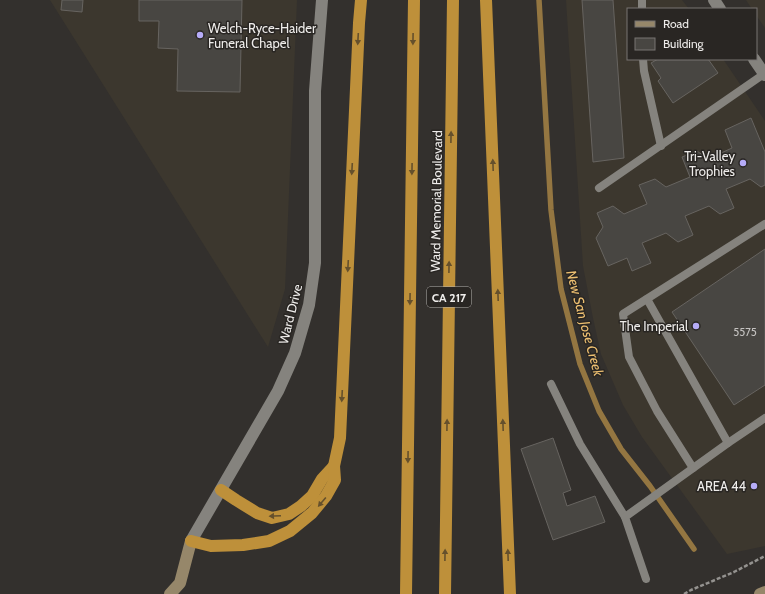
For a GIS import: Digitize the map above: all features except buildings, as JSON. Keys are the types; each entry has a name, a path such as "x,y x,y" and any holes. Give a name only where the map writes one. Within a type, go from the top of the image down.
{"highway":[{"path":"191,541 211,546 243,545 269,541 290,531 312,514 326,496 335,480 334,466 340,438 361,0"},
{"name":"Ward Memorial Boulevard","path":"406,594 414,0"},
{"name":"Ward Memorial Boulevard","path":"445,594 453,0"},
{"path":"486,0 510,594"},
{"path":"221,490 257,513 272,518 288,514 301,506 312,496 322,479 334,466"}],"main road":[{"name":"Ward Drive","path":"170,594 182,589 191,541"},
{"path":"760,594 765,592"}],"street":[{"name":"Ward Drive","path":"191,541 278,391 295,353 309,305 314,263 316,91 322,0"}],"lane":[{"path":"643,60 644,71 661,146"},
{"path":"599,188 661,146 761,67"},
{"path":"693,468 657,411 629,357 623,314 765,224"},
{"path":"647,299 728,443"},
{"path":"551,384 580,444 625,517 646,579"},
{"path":"625,517 672,482 765,418"}],"path":[{"path":"684,594 734,572 765,556"}],"shaded area":[{"path":"50,0 297,0 285,289 268,347"},
{"path":"566,0 682,0 688,8 627,8 627,60 724,60 765,121 765,546 727,554 642,437 623,405 601,354 583,266"},
{"path":"746,0 765,0 765,28 757,16 757,8 751,8"}],"waterway":[{"name":"New San Jose Creek","path":"539,0 551,210 561,289 580,364 599,411 621,449 650,486 694,549"}],"place":[{"name":"Welch-Ryce-Haider Funeral Chapel","path":"200,35"},
{"name":"Tri-Valley Trophies","path":"743,163"},
{"name":"The Imperial","path":"696,326"},
{"name":"AREA 44","path":"754,486"}]}
